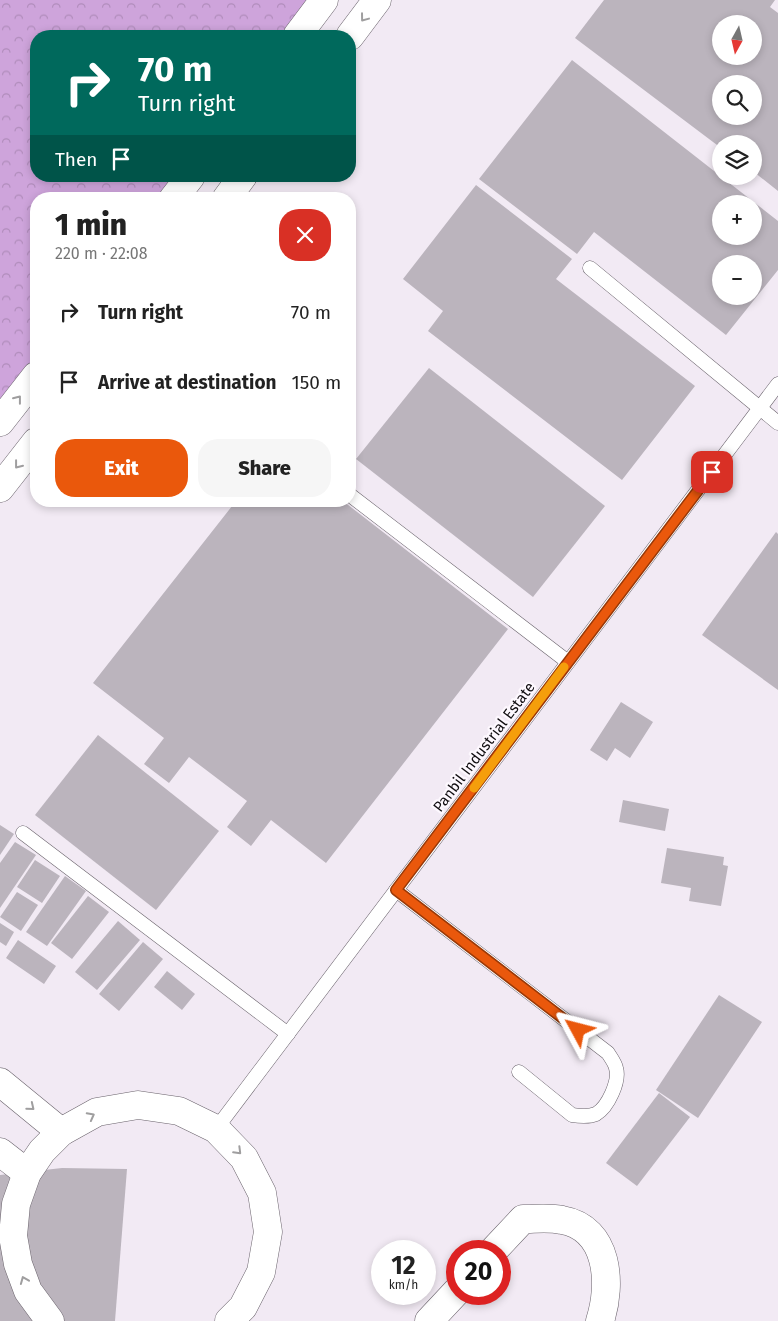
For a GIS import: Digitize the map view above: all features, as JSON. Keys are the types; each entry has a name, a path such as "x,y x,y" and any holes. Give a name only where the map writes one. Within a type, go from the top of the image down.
{"main road":[{"path":"301,30 324,0"},
{"path":"354,30 377,0"},
{"path":"0,422 30,384"},
{"path":"0,488 30,450"},
{"path":"0,1082 61,1132"},
{"path":"50,1321 28,1291 18,1264 13,1236 16,1204 27,1174 42,1151 61,1132 97,1112 138,1105 179,1111 216,1129 244,1158 262,1193 268,1232 262,1272 244,1316"},
{"path":"0,1152 27,1174"},
{"path":"503,1240 523,1219 562,1220 576,1225 591,1235 602,1253 607,1280 606,1305 600,1321"},
{"path":"429,1321 446,1303"}],"lane":[{"path":"590,268 778,423"},
{"name":"Panbil Industrial Estate","path":"216,1129 778,384"},
{"path":"356,500 568,662"},
{"path":"23,833 288,1034"},
{"path":"396,890 608,1054 616,1068 617,1079 614,1089 604,1106 595,1114 581,1116 572,1115 518,1072"}],"green space":[{"path":"0,0 317,0 294,30 30,30 30,182 176,182 168,192 30,192 30,370 0,409"}],"building":[{"path":"604,0 775,0 770,7 778,13 778,191 762,178 762,135 712,135 712,141 575,38"},
{"path":"572,60 712,169 712,185 732,185 745,195 712,195 712,245 762,245 762,208 778,221 778,270 762,290 762,255 712,255 712,305 750,305 726,335 594,232 577,254 479,179"},
{"path":"476,185 572,259 556,279 695,386 622,480 428,331 443,311 403,279"},
{"path":"429,368 605,506 533,597 356,459"},
{"path":"231,507 351,507 508,629 326,863 271,820 251,846 227,827 247,801 189,757 169,783 144,764 164,738 93,683"},
{"path":"776,532 778,534 778,690 702,635"},
{"path":"621,702 653,722 630,758 615,748 607,761 590,750"},
{"path":"98,735 219,831 156,910 35,815"},
{"path":"623,800 669,809 665,831 619,822"},
{"path":"0,825 14,834 0,855"},
{"path":"15,842 36,855 0,908 0,863"},
{"path":"667,848 724,857 723,865 728,866 721,906 689,901 691,888 661,883"},
{"path":"35,860 60,876 42,903 17,887"},
{"path":"65,876 86,891 47,946 26,932"},
{"path":"17,892 38,905 21,931 0,917"},
{"path":"88,896 109,912 72,959 51,943"},
{"path":"118,921 140,940 97,990 75,972"},
{"path":"0,923 14,932 6,946 0,942"},
{"path":"18,940 56,966 44,984 6,958"},
{"path":"143,942 163,959 119,1011 99,994"},
{"path":"167,971 195,994 182,1010 154,987"},
{"path":"719,995 762,1022 698,1118 656,1090"},
{"path":"659,1093 690,1117 637,1186 606,1163"},
{"path":"62,1168 127,1169 115,1321 0,1321 0,1175"}],"slow traffic":[{"path":"474,788 564,667"}],"route":[{"path":"578,1030 396,890 712,472"}]}
